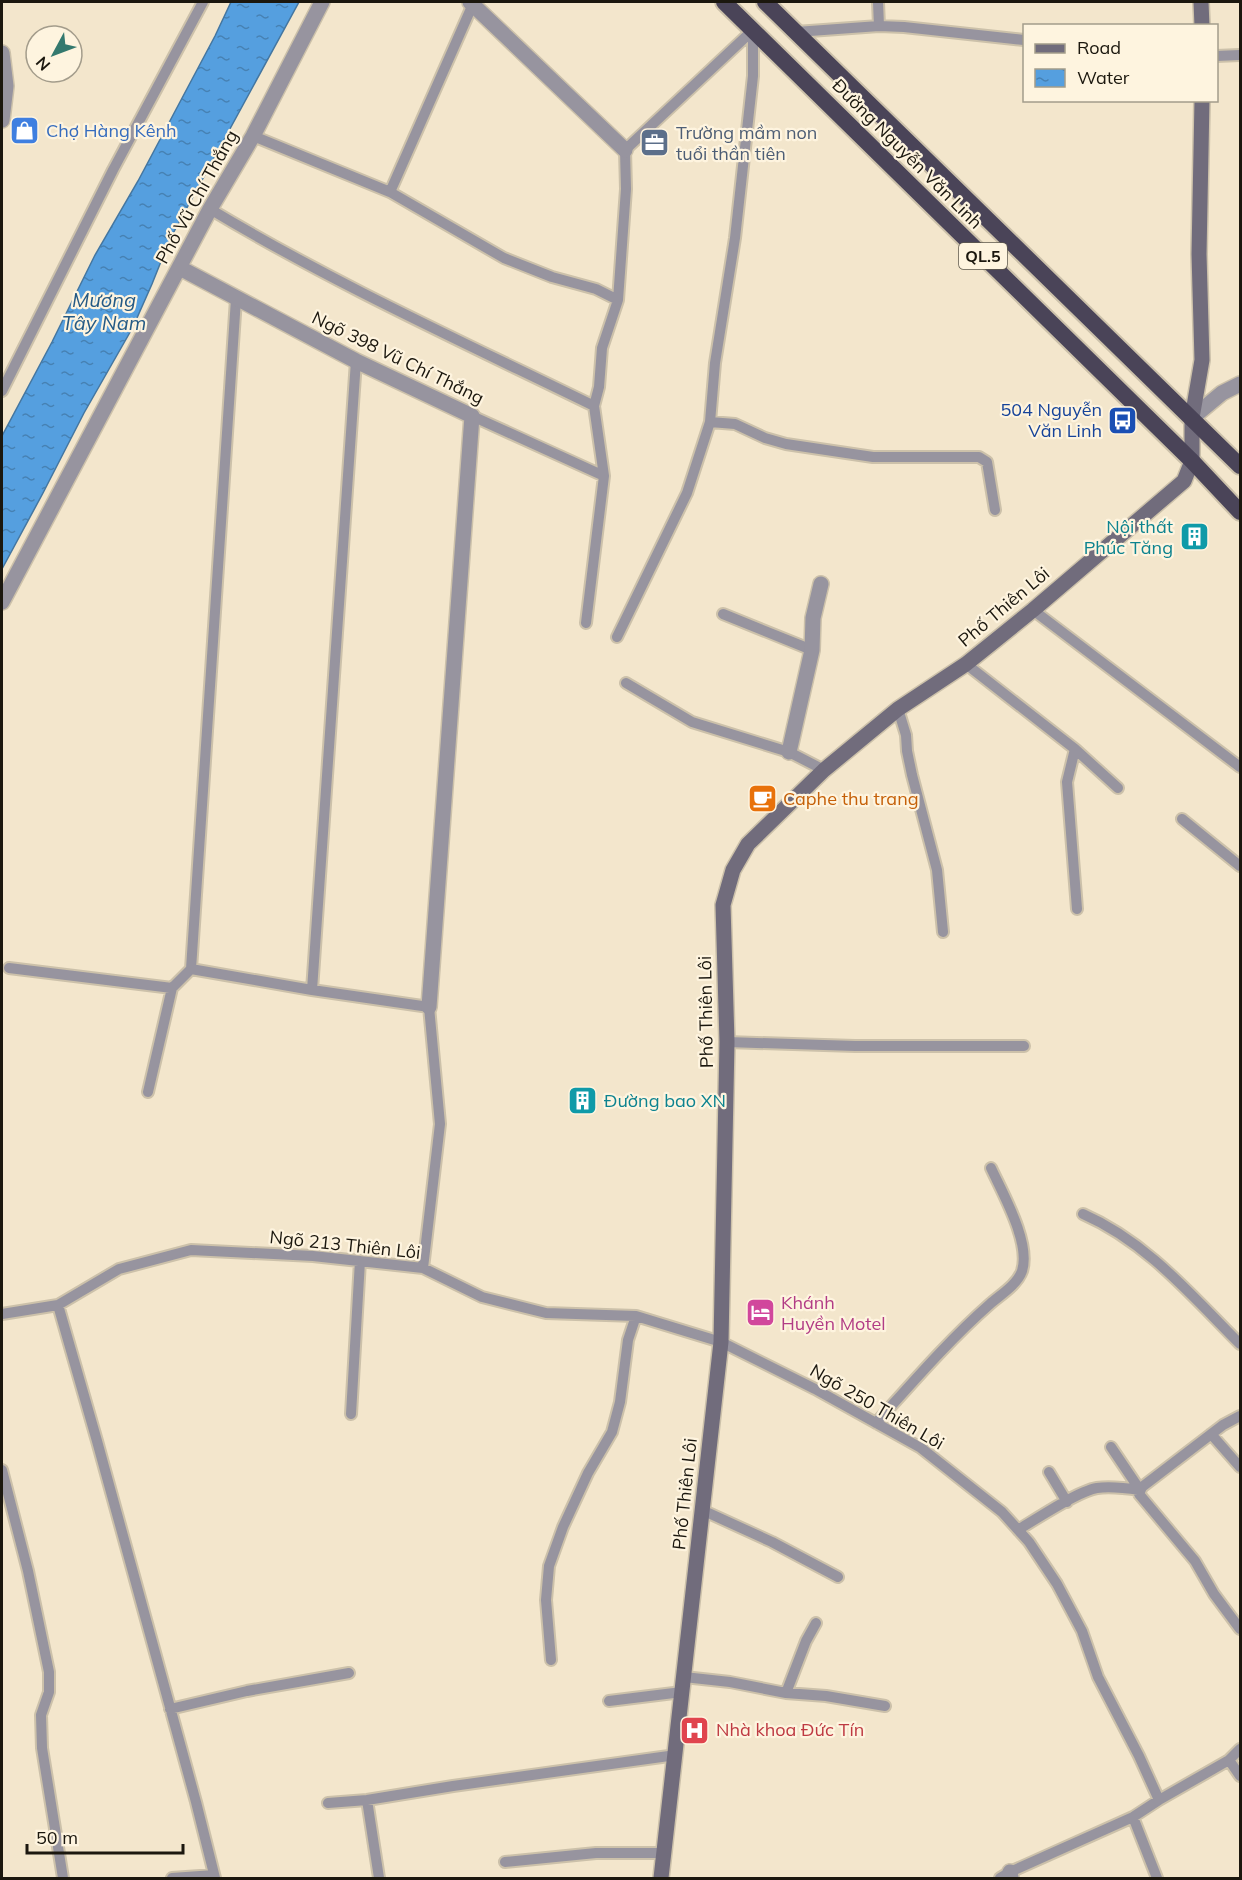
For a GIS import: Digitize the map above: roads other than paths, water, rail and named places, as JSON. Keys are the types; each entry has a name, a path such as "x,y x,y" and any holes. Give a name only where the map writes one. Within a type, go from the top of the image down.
{"highway":[{"name":"Đường Nguyễn Văn Linh","path":"724,2 1192,461 1240,512"},
{"name":"Đường Nguyễn Văn Linh","path":"765,2 1240,466"}],"main road":[{"path":"1201,2 1202,24"},
{"path":"1192,461 1192,418 1202,360 1199,254 1202,102"},
{"name":"Phố Thiên Lôi","path":"661,1878 721,1342 727,1042 723,905 733,870 748,844 824,770 898,710 966,664 1033,610 1184,482 1192,461"}],"street":[{"name":"Phố Vũ Chí Thắng","path":"2,602 210,209 253,136 322,2"},
{"path":"472,3 625,150"},
{"path":"2,53 6,87 2,120"},
{"name":"Ngõ 398 Vũ Chí Thắng","path":"180,268 356,362 472,416"},
{"path":"1192,418 1222,393 1240,384"},
{"path":"429,1007 472,416"},
{"path":"789,752 812,650 813,618 820,584"}],"lane":[{"path":"2,391 113,170 203,2"},
{"path":"878,2 879,26"},
{"path":"390,192 472,3"},
{"path":"796,32 879,26 1023,40"},
{"path":"586,623 604,476 594,406 599,387 602,348 618,300 626,189 625,150 753,30"},
{"path":"616,638 687,493 710,422 715,363 735,238 753,76 753,30"},
{"path":"1218,56 1240,55"},
{"path":"253,136 390,192 504,258 618,300"},
{"path":"210,209 263,241 387,305 594,406"},
{"path":"148,1092 172,988 191,969 236,299"},
{"path":"312,990 356,362"},
{"name":"Ngõ 398 Vũ Chí Thắng","path":"472,416 604,476"},
{"path":"710,422 735,424 765,438 786,444 873,457 980,457 987,462 995,510"},
{"path":"1033,610 1240,767"},
{"path":"723,614 812,650"},
{"path":"966,664 1075,748 1118,788"},
{"path":"626,683 692,723 789,752 824,770"},
{"path":"898,710 906,735 912,775 937,870 943,932"},
{"path":"1075,748 1067,782 1077,909"},
{"path":"1182,819 1240,866"},
{"path":"9,968 172,988"},
{"path":"191,969 429,1007 440,1124 423,1268"},
{"path":"727,1042 855,1046 1024,1046"},
{"path":"876,1423 929,1364 1022,1273 1021,1238 991,1168"},
{"path":"1083,1214 1126,1237 1156,1260 1240,1344"},
{"name":"Ngõ 213 Thiên Lôi","path":"2,1314 58,1305 119,1269 191,1250 314,1256 423,1268 482,1297 546,1313 636,1316 721,1342"},
{"path":"351,1414 360,1261"},
{"path":"58,1305 97,1441 214,1877 172,1878"},
{"path":"551,1659 546,1600 549,1566 562,1527 588,1473 612,1432 620,1402 628,1340 636,1316"},
{"name":"Ngõ 250 Thiên Lôi","path":"721,1342 815,1389 921,1448 1002,1512 1029,1542 1057,1584 1082,1631 1098,1677 1159,1800"},
{"path":"1018,1530 1095,1489 1111,1487 1140,1490 1211,1434 1240,1416"},
{"path":"1211,1434 1240,1467"},
{"path":"1111,1447 1140,1490 1141,1497 1195,1561 1214,1594 1240,1629"},
{"path":"2,1470 28,1571 49,1672 49,1692 40,1715 42,1748 63,1878"},
{"path":"1049,1472 1067,1502"},
{"path":"702,1510 771,1542 838,1578"},
{"path":"786,1693 806,1641 816,1623"},
{"path":"170,1709 246,1691 349,1673"},
{"path":"609,1701 683,1684 730,1682 786,1693 826,1696 885,1706"},
{"path":"1007,1876 1133,1817 1229,1760 1240,1749"},
{"path":"328,1803 367,1800 676,1755"},
{"path":"1229,1760 1240,1776"},
{"path":"367,1800 379,1878"},
{"path":"1133,1817 1157,1878"},
{"path":"505,1862 596,1853 664,1853"}],"water":[{"name":"Mương Tây Nam","path":"231,2 299,2 170,239 133,327 84,413 2,569 2,436 95,255 138,181"}],"place":[{"name":"Chợ Hàng Kênh","path":"25,131"},
{"name":"Trường mầm non tuổi thần tiên","path":"655,143"},
{"name":"504 Nguyễn Văn Linh","path":"1123,420"},
{"name":"Nội thất Phúc Tăng","path":"1194,537"},
{"name":"Caphe thu trang","path":"762,799"},
{"name":"Đường bao XN","path":"583,1101"},
{"name":"Khánh Huyền Motel","path":"760,1313"},
{"name":"Nhà khoa Đức Tín","path":"695,1730"}]}
